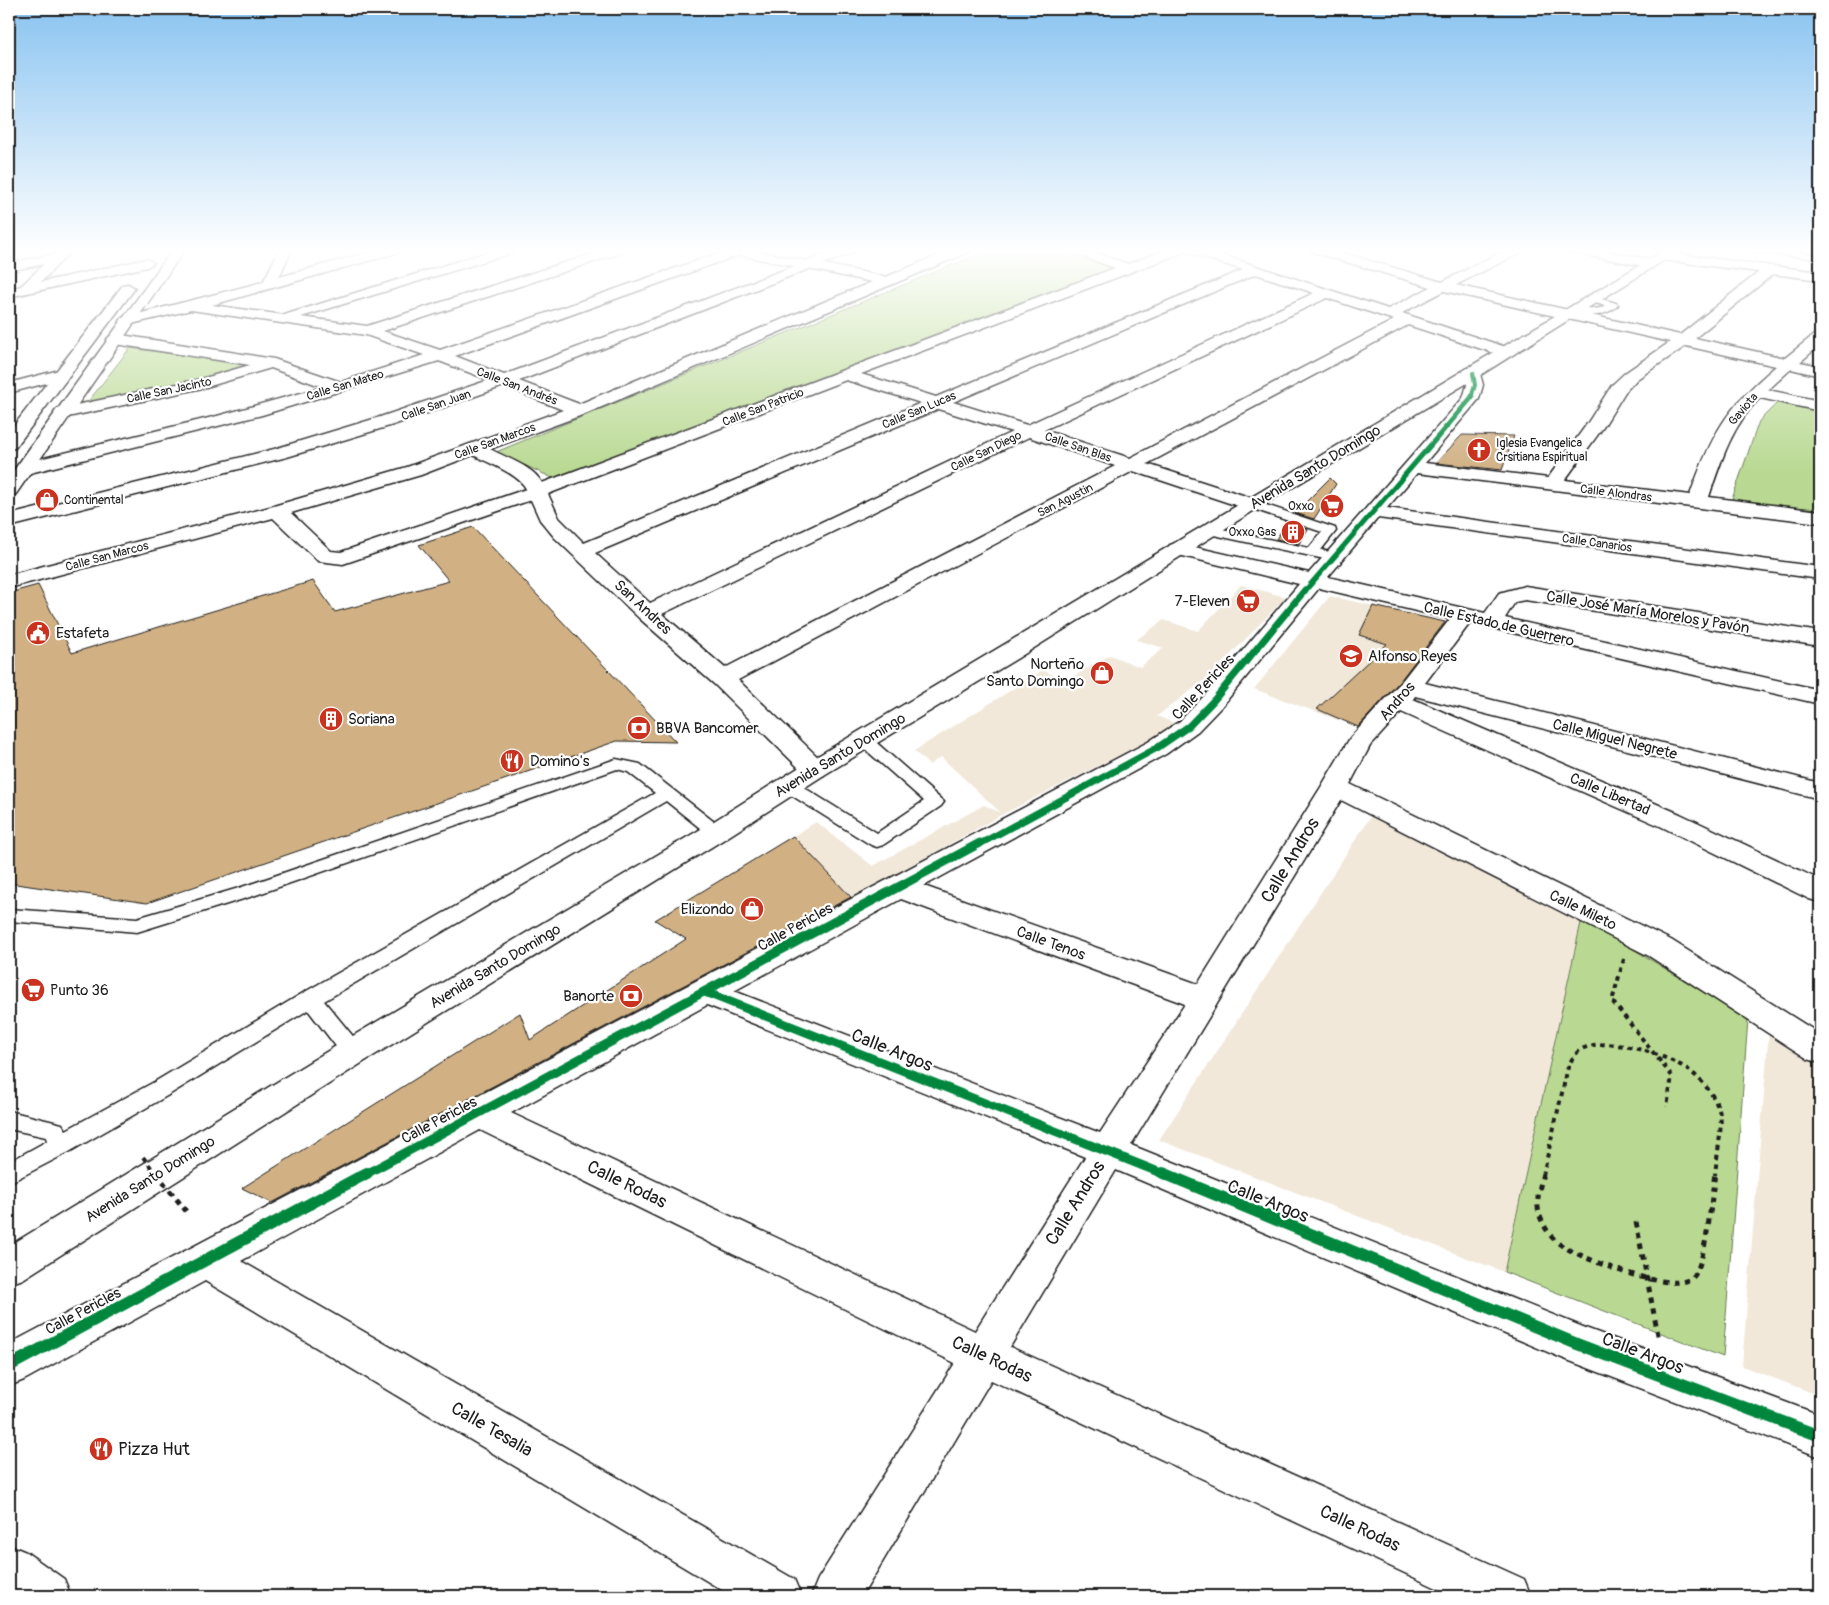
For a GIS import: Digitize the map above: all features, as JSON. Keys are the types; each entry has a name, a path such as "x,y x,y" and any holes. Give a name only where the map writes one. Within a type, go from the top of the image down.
{"street":[{"path":"9,444 101,324"},
{"path":"9,489 26,468 125,324"},
{"name":"Calle San Andrés","path":"317,324 368,331 439,355 579,410"},
{"path":"368,331 390,324"},
{"name":"Calle San Mateo","path":"26,468 237,416 340,387 526,324"},
{"name":"Calle San Juan","path":"9,521 318,443 504,382 654,324"},
{"name":"Calle San Marcos","path":"9,582 277,511 397,476 579,410 784,324"},
{"name":"Calle San Patricio","path":"277,511 325,557 344,558 538,491 980,324"},
{"name":"Calle San Lucas","path":"582,551 1126,324"},
{"name":"Calle San Diego","path":"647,613 1028,430 1259,324"},
{"name":"San Agustin","path":"723,679 946,561 1133,466 1399,324"},
{"path":"1418,324 1506,352"},
{"name":"Avenida Santo Domingo","path":"9,1267 353,1052 716,832 815,769 1177,549 1473,373 1550,324"},
{"path":"1629,324 1682,341 1820,371"},
{"path":"1553,484 1595,426 1618,389 1632,376 1703,324"},
{"name":"Gaviota","path":"1697,503 1723,435 1734,417 1757,392 1820,338"},
{"path":"115,339 274,364 340,387"},
{"name":"Calle San Jacinto","path":"63,413 203,383 274,364"},
{"name":"Calle Pericles","path":"9,1366 1157,748 1189,726 1214,700 1328,552 1374,512 1471,399 1475,385 1473,373"},
{"path":"9,388 63,374"},
{"name":"Calle San Blas","path":"846,375 1028,430 1252,504"},
{"path":"1757,392 1820,406"},
{"name":"San Andres","path":"475,449 516,470 532,481 550,520 562,534 647,613 723,679 815,769"},
{"name":"Calle Alondras","path":"1413,467 1820,517"},
{"name":"Calle Canarios","path":"1374,512 1820,573"},
{"name":"Calle Estado de Guerrero","path":"1177,549 1328,552 1463,617 1820,697"},
{"name":"Calle José María Morelos y Pavón","path":"1492,622 1506,598 1514,593 1525,593 1820,639"},
{"name":"Andros","path":"1335,787 1359,744 1403,694 1463,617"},
{"name":"Calle Miguel Negrete","path":"1403,694 1820,791"},
{"name":"Calle Libertad","path":"1403,694 1820,892"},
{"name":"Calle Mileto","path":"1335,787 1631,934 1698,970 1820,1050"},
{"name":"Calle Andros","path":"835,1596 982,1354 1205,999 1335,787"},
{"name":"Calle Tenos","path":"897,887 1205,999"},
{"name":"Calle Argos","path":"705,992 1108,1151 1577,1344 1820,1436"},
{"name":"Calle Rodas","path":"480,1114 982,1354 1507,1596"},
{"name":"Calle Tesalia","path":"207,1261 777,1596"},
{"path":"9,1569 47,1596"}],"lane":[{"path":"1252,504 1328,552"},
{"path":"1209,530 1328,552"},
{"path":"789,786 877,841 935,802 864,740"},
{"path":"9,915 137,925 246,892 616,764 634,768 716,832"},
{"path":"9,1173 164,1087 310,998 666,794"},
{"path":"310,998 353,1052"},
{"path":"9,1120 54,1130 61,1144"}],"path":[{"path":"1631,934 1612,1001 1672,1076 1667,1107"},
{"path":"1601,1044 1629,1047 1657,1055 1690,1070 1710,1089 1717,1101 1721,1116 1703,1254 1694,1277 1683,1283 1668,1283 1648,1278 1579,1256 1561,1245 1548,1233 1538,1217 1536,1204 1568,1067 1574,1053 1584,1048 1601,1044"},
{"path":"144,1157 186,1211"},
{"path":"1636,1222 1666,1378"}],"shaded area":[{"path":"1241,585 1286,597 1209,677 1157,716 1179,725 1003,814 853,898 793,836 816,822 873,866 984,805 1001,813 941,757 929,765 914,751 1043,670 1066,681 1110,655 1140,667 1164,648 1136,640 1164,620 1198,631"},
{"name":"Alfonso Reyes","path":"1330,596 1449,623 1363,729 1254,689"},
{"path":"1371,816 1582,918 1504,1272 1159,1140"},
{"path":"1769,1030 1820,1065 1820,1396 1742,1366"}],"green space":[{"path":"808,324 971,324 557,480 496,452"},
{"path":"130,348 258,366 83,408"},
{"path":"1781,399 1820,408 1820,509 1731,502 1759,421"},
{"path":"1582,918 1748,1019 1723,1357 1504,1272"}],"building":[{"name":"Iglesia Evangelica Crsitiana Espiritual","path":"1462,435 1514,436 1502,470 1436,463"},
{"path":"1330,478 1336,484 1314,519 1295,513"},
{"name":"Oxxo Gas","path":"1287,522 1308,529 1299,544 1276,539"},
{"name":"Soriana","path":"473,527 676,742 617,741 147,903 9,883 9,647 15,642 9,627 9,593 38,585 72,653 313,581 335,612 449,581 419,545"},
{"path":"1373,606 1445,622 1400,681 1358,727 1317,709 1387,644 1359,635"},
{"path":"793,836 851,897 272,1203 242,1188 520,1013 530,1040 686,939 655,920"}],"cycle path":[{"path":"9,1366 1157,748 1189,726 1214,700 1313,581 1471,399 1475,385 1473,373"},
{"path":"705,992 1108,1151 1577,1344 1820,1436"}],"place":[{"name":"Iglesia Evangelica Crsitiana Espiritual","path":"1479,450"},
{"name":"Continental","path":"47,500"},
{"name":"Oxxo","path":"1332,506"},
{"name":"Oxxo Gas","path":"1293,532"},
{"name":"7-Eleven","path":"1248,601"},
{"name":"Estafeta","path":"38,633"},
{"name":"Alfonso Reyes","path":"1351,656"},
{"name":"Norteño Santo Domingo","path":"1102,673"},
{"name":"Soriana","path":"331,719"},
{"name":"BBVA Bancomer","path":"639,728"},
{"name":"Domino's","path":"512,761"},
{"name":"Elizondo","path":"752,909"},
{"name":"Punto 36","path":"33,990"},
{"name":"Banorte","path":"631,996"},
{"name":"Pizza Hut","path":"101,1449"}]}
